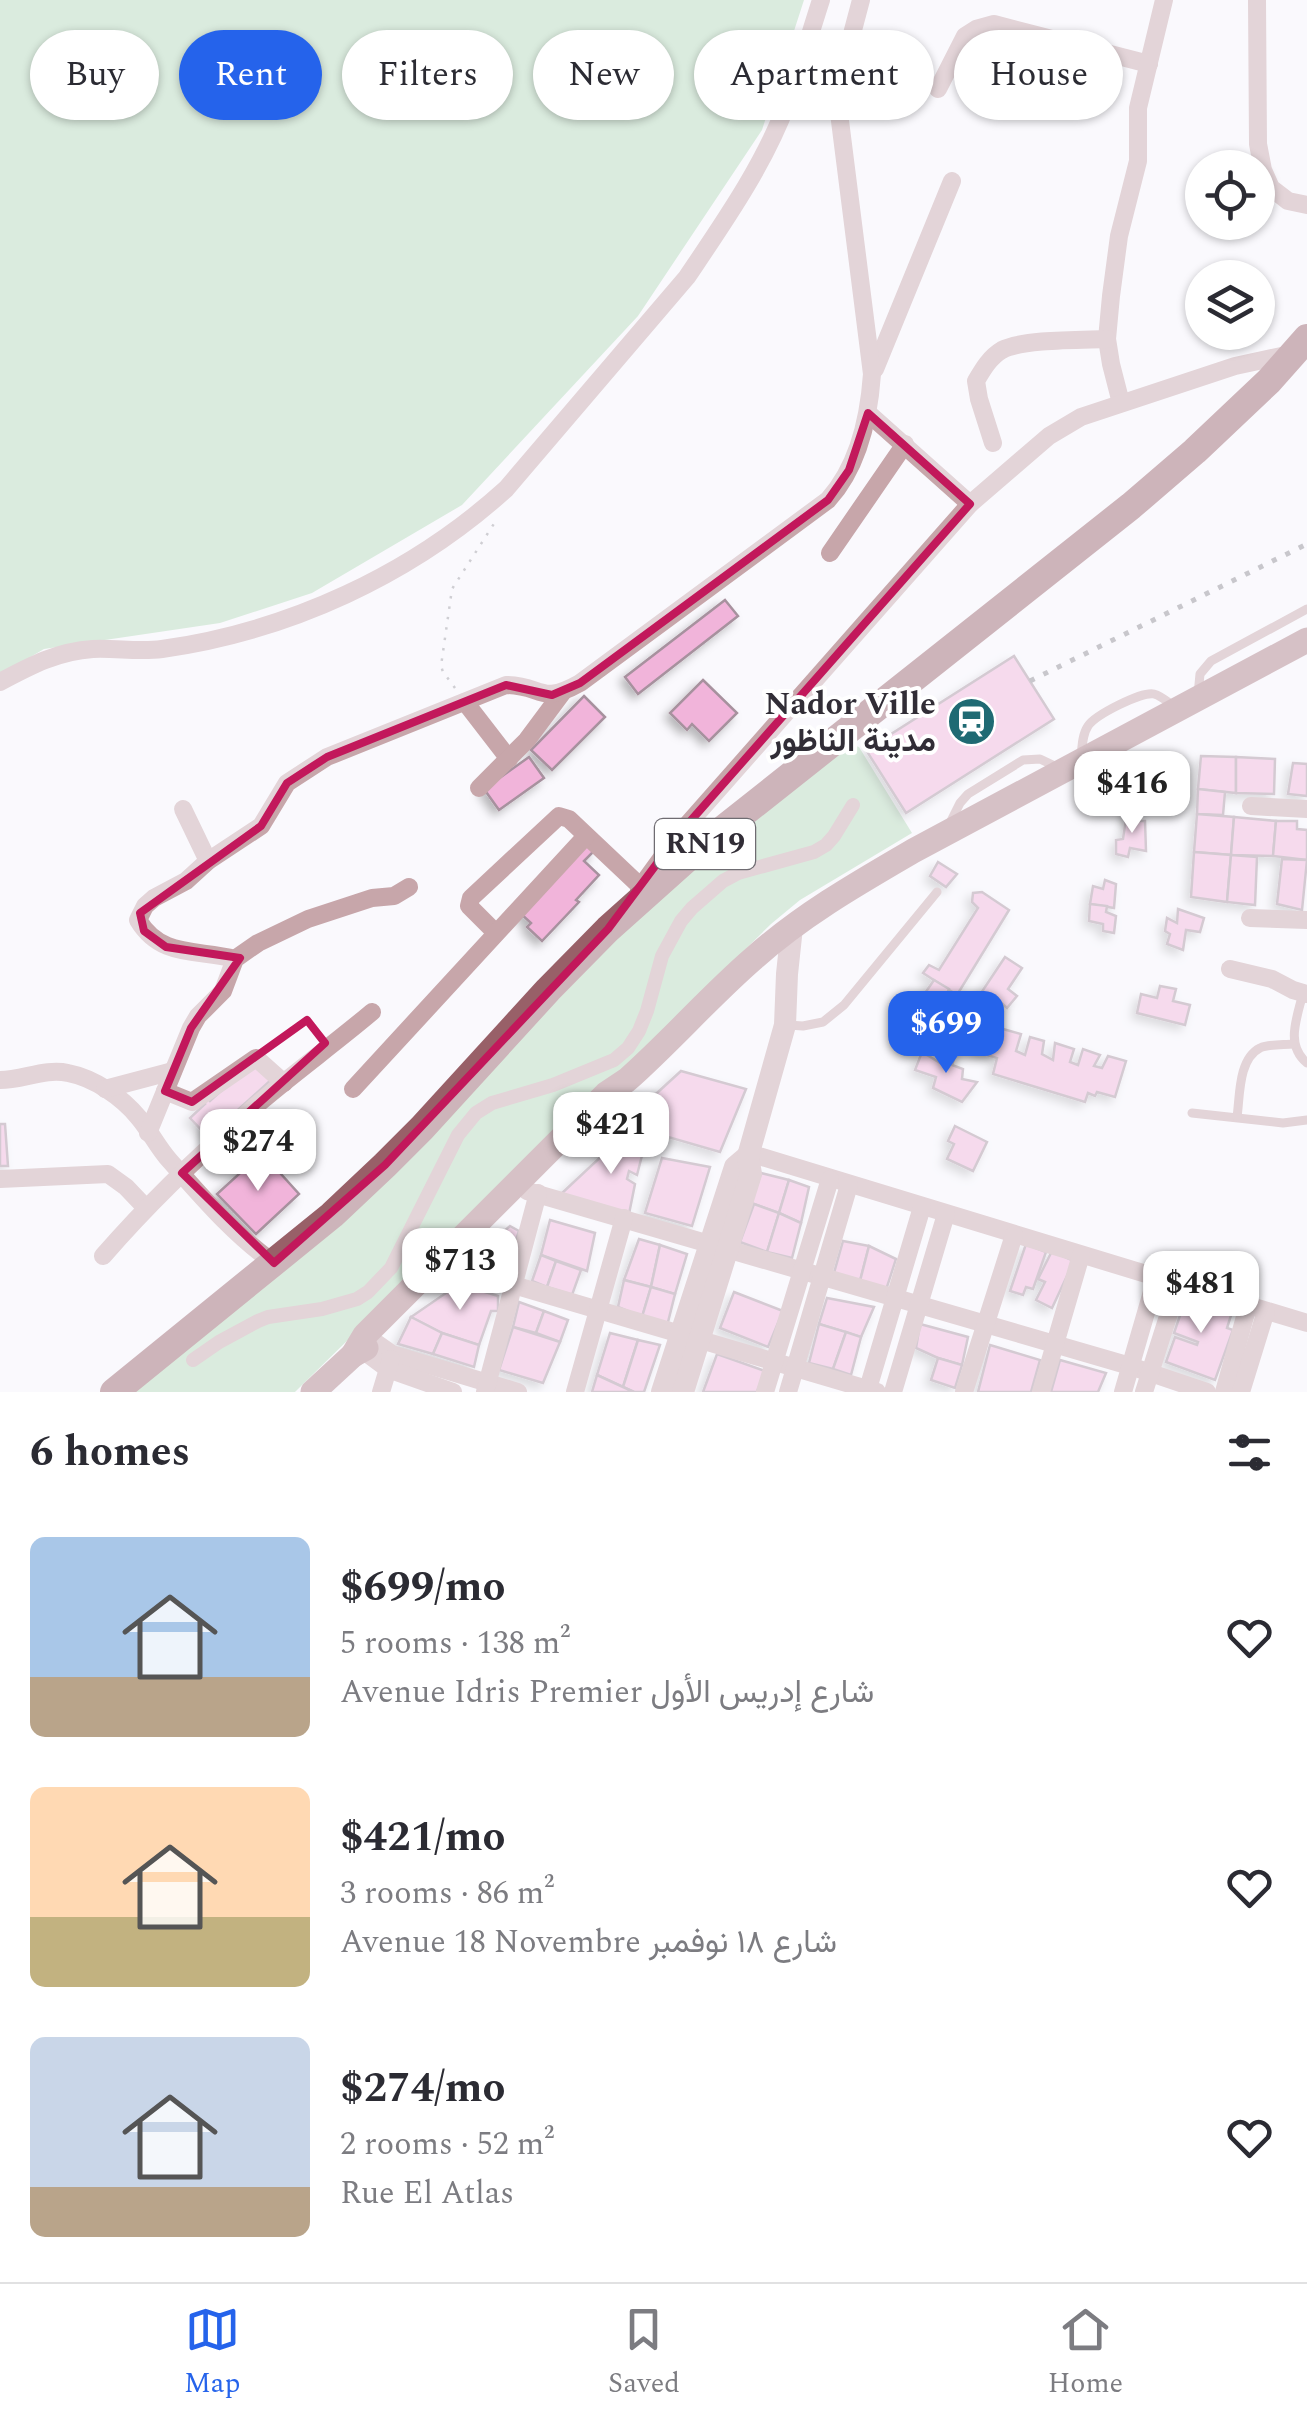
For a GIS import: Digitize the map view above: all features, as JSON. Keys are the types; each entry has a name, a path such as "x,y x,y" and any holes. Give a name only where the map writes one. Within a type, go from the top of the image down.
{"main road":[{"name":"RN19","path":"119,1389 332,1215 422,1128 608,929 693,853 1131,506 1195,452 1301,346"},
{"path":"370,1350 606,1094 627,1080 754,957 792,927 849,888 945,834 1307,640"},
{"path":"313,1392 370,1350 449,1266 532,1192 613,1103 627,1080"}],"street":[{"path":"0,682 33,664 70,651 158,650 234,634 312,610 381,578 480,513 506,490 703,254 756,170 786,105 821,0"},
{"path":"479,788 526,740 562,693 828,500 849,470 868,413 872,374 838,105 839,84 861,0"},
{"path":"1121,403 1107,339 1119,236 1138,160 1138,108 1164,0"},
{"path":"1257,0 1258,144 1263,170 1271,188 1288,201 1307,205"},
{"path":"938,89 965,36 994,24 1149,64"},
{"path":"872,374 952,181"},
{"path":"993,443 976,381 988,362 1004,348 1107,339"},
{"path":"608,929 679,834 970,504 1049,436 1080,417 1301,346"},
{"path":"868,413 970,504"},
{"path":"830,554 905,444"},
{"path":"409,887 394,896 372,898 289,926 235,958 166,946 154,941 138,920 145,906 260,826 287,783 327,757 506,685 519,685 542,694 562,693"},
{"path":"465,702 509,759"},
{"path":"193,1360 268,1317 322,1309 368,1292 391,1268 458,1135 476,1113 492,1103 553,1085 614,1060 639,1031 648,1012 662,956 692,908 738,873 814,852 826,845 853,804"},
{"path":"1251,806 1307,809"},
{"path":"183,809 208,861"},
{"path":"496,934 470,906 471,898 559,816 569,819 641,887"},
{"path":"353,1089 586,836"},
{"path":"1250,918 1307,920"},
{"path":"662,1392 689,1336 718,1246 751,1174 748,1154 785,1025 792,927"},
{"path":"148,1133 190,1028 223,991 235,958"},
{"path":"1230,969 1279,982 1305,994"},
{"path":"103,1256 146,1208 254,1107 372,1012"},
{"path":"165,1091 192,1102 256,1058 284,1083"},
{"path":"105,1089 173,1071"},
{"path":"0,1080 56,1072 80,1076 105,1089 138,1118 168,1160 246,1243 274,1263"},
{"path":"748,1154 1307,1323"},
{"path":"0,1179 108,1174 146,1208"},
{"path":"765,1392 830,1179"},
{"path":"788,1392 849,1184"},
{"path":"486,1387 514,1284 532,1192 1130,1366 1207,1392"},
{"path":"449,1266 870,1391 922,1207"},
{"path":"893,1392 946,1214"},
{"path":"575,1392 624,1218"},
{"path":"964,1392 1014,1235"},
{"path":"1041,1392 1081,1255"},
{"path":"1123,1392 1156,1278"},
{"path":"1144,1392 1178,1285"},
{"path":"1224,1392 1257,1308"},
{"path":"1241,1392 1257,1308"},
{"path":"683,1392 689,1336"},
{"path":"370,1350 486,1387 518,1392"},
{"path":"370,1350 381,1392"},
{"path":"370,1350 453,1392"}],"lane":[{"path":"1188,704 1200,674 1211,660 1307,609"},
{"path":"785,1025 824,1022 844,1005 936,892"},
{"path":"1305,994 1294,1044 1297,1054 1307,1063"},
{"path":"1237,1117 1250,1058 1262,1047 1294,1044"},
{"path":"1192,1112 1283,1122 1307,1120"}],"path":[{"path":"465,702 441,666 452,589 495,524 506,490"}],"highlighted area":[{"path":"868,413 970,504 679,834 608,929 385,1165 274,1263 182,1173 325,1043 307,1020 192,1102 165,1091 191,1028 240,958 166,947 144,931 140,913 261,826 287,783 327,757 506,685 552,695 580,683 828,500 849,470"}],"green space":[{"path":"0,0 804,0 794,30 694,30 694,120 765,120 762,130 638,316 462,505 312,593 220,623 44,649 0,675"},
{"path":"846,743 859,747 912,833 800,900 771,924 295,1392 135,1392 459,1101 650,905"}],"building":[{"path":"725,600 738,616 638,694 625,677"},
{"path":"1014,656 1054,719 906,813 866,750"},
{"path":"703,680 737,713 709,741 692,724 687,730 670,713"},
{"path":"584,696 605,717 552,770 531,750"},
{"path":"1201,756 1236,757 1236,793 1198,789"},
{"path":"529,757 544,778 499,810 484,789"},
{"path":"1236,757 1275,759 1274,794 1236,793"},
{"path":"1293,763 1307,764 1307,796 1288,794"},
{"path":"1198,789 1225,792 1223,815 1197,814"},
{"path":"1127,811 1138,814 1136,821 1145,821 1146,851 1130,848 1128,857 1116,854 1116,840 1123,839"},
{"path":"1197,814 1234,817 1231,855 1194,852"},
{"path":"1234,817 1276,821 1273,856 1231,855"},
{"path":"1276,821 1297,821 1297,829 1307,830 1307,860 1273,856"},
{"path":"586,843 594,851 584,861 599,875 542,941 527,927 531,923 520,913"},
{"path":"1194,852 1231,855 1227,902 1191,897"},
{"path":"1231,855 1257,857 1255,905 1227,902"},
{"path":"1282,859 1307,860 1302,910 1277,904"},
{"path":"938,862 957,874 946,887 930,876"},
{"path":"1105,880 1116,884 1114,908 1090,904 1093,886 1103,889"},
{"path":"982,892 1009,910 957,995 923,973 929,965 939,970 978,908 972,902 973,893"},
{"path":"1090,904 1107,906 1106,912 1116,916 1114,933 1103,931 1103,924 1089,921"},
{"path":"1178,909 1204,918 1200,932 1186,930 1183,950 1167,944 1170,934 1165,931 1167,918 1177,923"},
{"path":"1005,957 1022,968 1008,989 1017,996 1007,1008 997,999 986,1021 971,1008"},
{"path":"934,980 949,989 940,1009 923,996"},
{"path":"1160,986 1176,989 1173,1001 1190,1005 1185,1025 1137,1013 1141,994 1157,998"},
{"path":"913,1002 935,1021 926,1031 902,1013"},
{"path":"1003,1029 1021,1034 1016,1051 1025,1055 1030,1037 1044,1041 1042,1054 1053,1060 1055,1043 1074,1049 1070,1062 1078,1065 1083,1049 1100,1055 1094,1066 1102,1068 1108,1056 1126,1061 1115,1097 1088,1093 1085,1102 993,1074 997,1058 977,1052 983,1037 1000,1044"},
{"path":"946,1051 955,1056 952,1065 963,1069 962,1079 977,1082 962,1102 933,1088 936,1077 915,1070 922,1052 942,1064"},
{"path":"254,1061 271,1080 208,1137 190,1118 205,1104 202,1101 207,1097 210,1101"},
{"path":"681,1071 746,1089 720,1152 623,1124"},
{"path":"0,1124 5,1124 8,1166 0,1166"},
{"path":"955,1126 987,1142 973,1171 947,1159 954,1144 948,1141"},
{"path":"623,1136 646,1140 637,1175 629,1171 627,1179 635,1184 629,1214 561,1194"},
{"path":"262,1153 299,1194 256,1234 217,1194"},
{"path":"662,1158 710,1167 692,1226 645,1213"},
{"path":"761,1173 789,1180 779,1213 751,1203"},
{"path":"789,1180 809,1187 801,1223 779,1213"},
{"path":"754,1204 779,1213 767,1252 740,1242"},
{"path":"779,1213 801,1223 792,1258 767,1252"},
{"path":"550,1220 595,1233 587,1271 541,1255"},
{"path":"510,1226 519,1231 505,1273 470,1260"},
{"path":"639,1239 660,1245 651,1287 624,1280"},
{"path":"843,1241 869,1246 860,1281 834,1273"},
{"path":"1026,1244 1046,1252 1033,1289 1026,1287 1023,1295 1010,1291"},
{"path":"660,1245 687,1254 675,1294 651,1287"},
{"path":"869,1246 896,1259 886,1290 860,1281"},
{"path":"1052,1251 1074,1261 1052,1308 1036,1300 1045,1282 1038,1279"},
{"path":"541,1255 556,1261 547,1287 532,1281"},
{"path":"556,1261 581,1270 572,1295 547,1287"},
{"path":"624,1280 651,1287 642,1317 618,1307"},
{"path":"459,1284 498,1296 498,1311 491,1311 479,1345 411,1317"},
{"path":"651,1287 675,1294 667,1326 642,1317"},
{"path":"734,1292 783,1311 768,1347 720,1328"},
{"path":"1188,1292 1233,1309 1227,1328 1233,1330 1215,1380 1166,1362 1175,1337 1197,1345 1198,1342 1174,1333"},
{"path":"827,1298 874,1307 861,1337 819,1324"},
{"path":"519,1302 544,1311 536,1333 513,1327"},
{"path":"544,1311 568,1320 560,1342 536,1333"},
{"path":"411,1317 442,1333 433,1354 398,1344"},
{"path":"819,1324 846,1332 833,1369 809,1363"},
{"path":"920,1324 968,1337 962,1365 916,1348"},
{"path":"513,1327 560,1342 543,1383 499,1370"},
{"path":"846,1332 861,1337 851,1375 833,1369"},
{"path":"442,1333 479,1345 474,1367 433,1354"},
{"path":"610,1333 638,1340 623,1387 597,1375"},
{"path":"638,1340 660,1345 644,1392 623,1387"},
{"path":"990,1345 1040,1360 1031,1392 978,1392"},
{"path":"717,1354 765,1371 757,1392 703,1392"},
{"path":"938,1358 962,1365 955,1388 931,1380"},
{"path":"1060,1360 1106,1373 1098,1392 1051,1392"},
{"path":"597,1375 623,1387 634,1392 592,1392"}],"railway":[{"path":"1030,681 1307,544"}],"place":[{"name":"Nador Ville مدينة الناظور","path":"971,722"}]}
